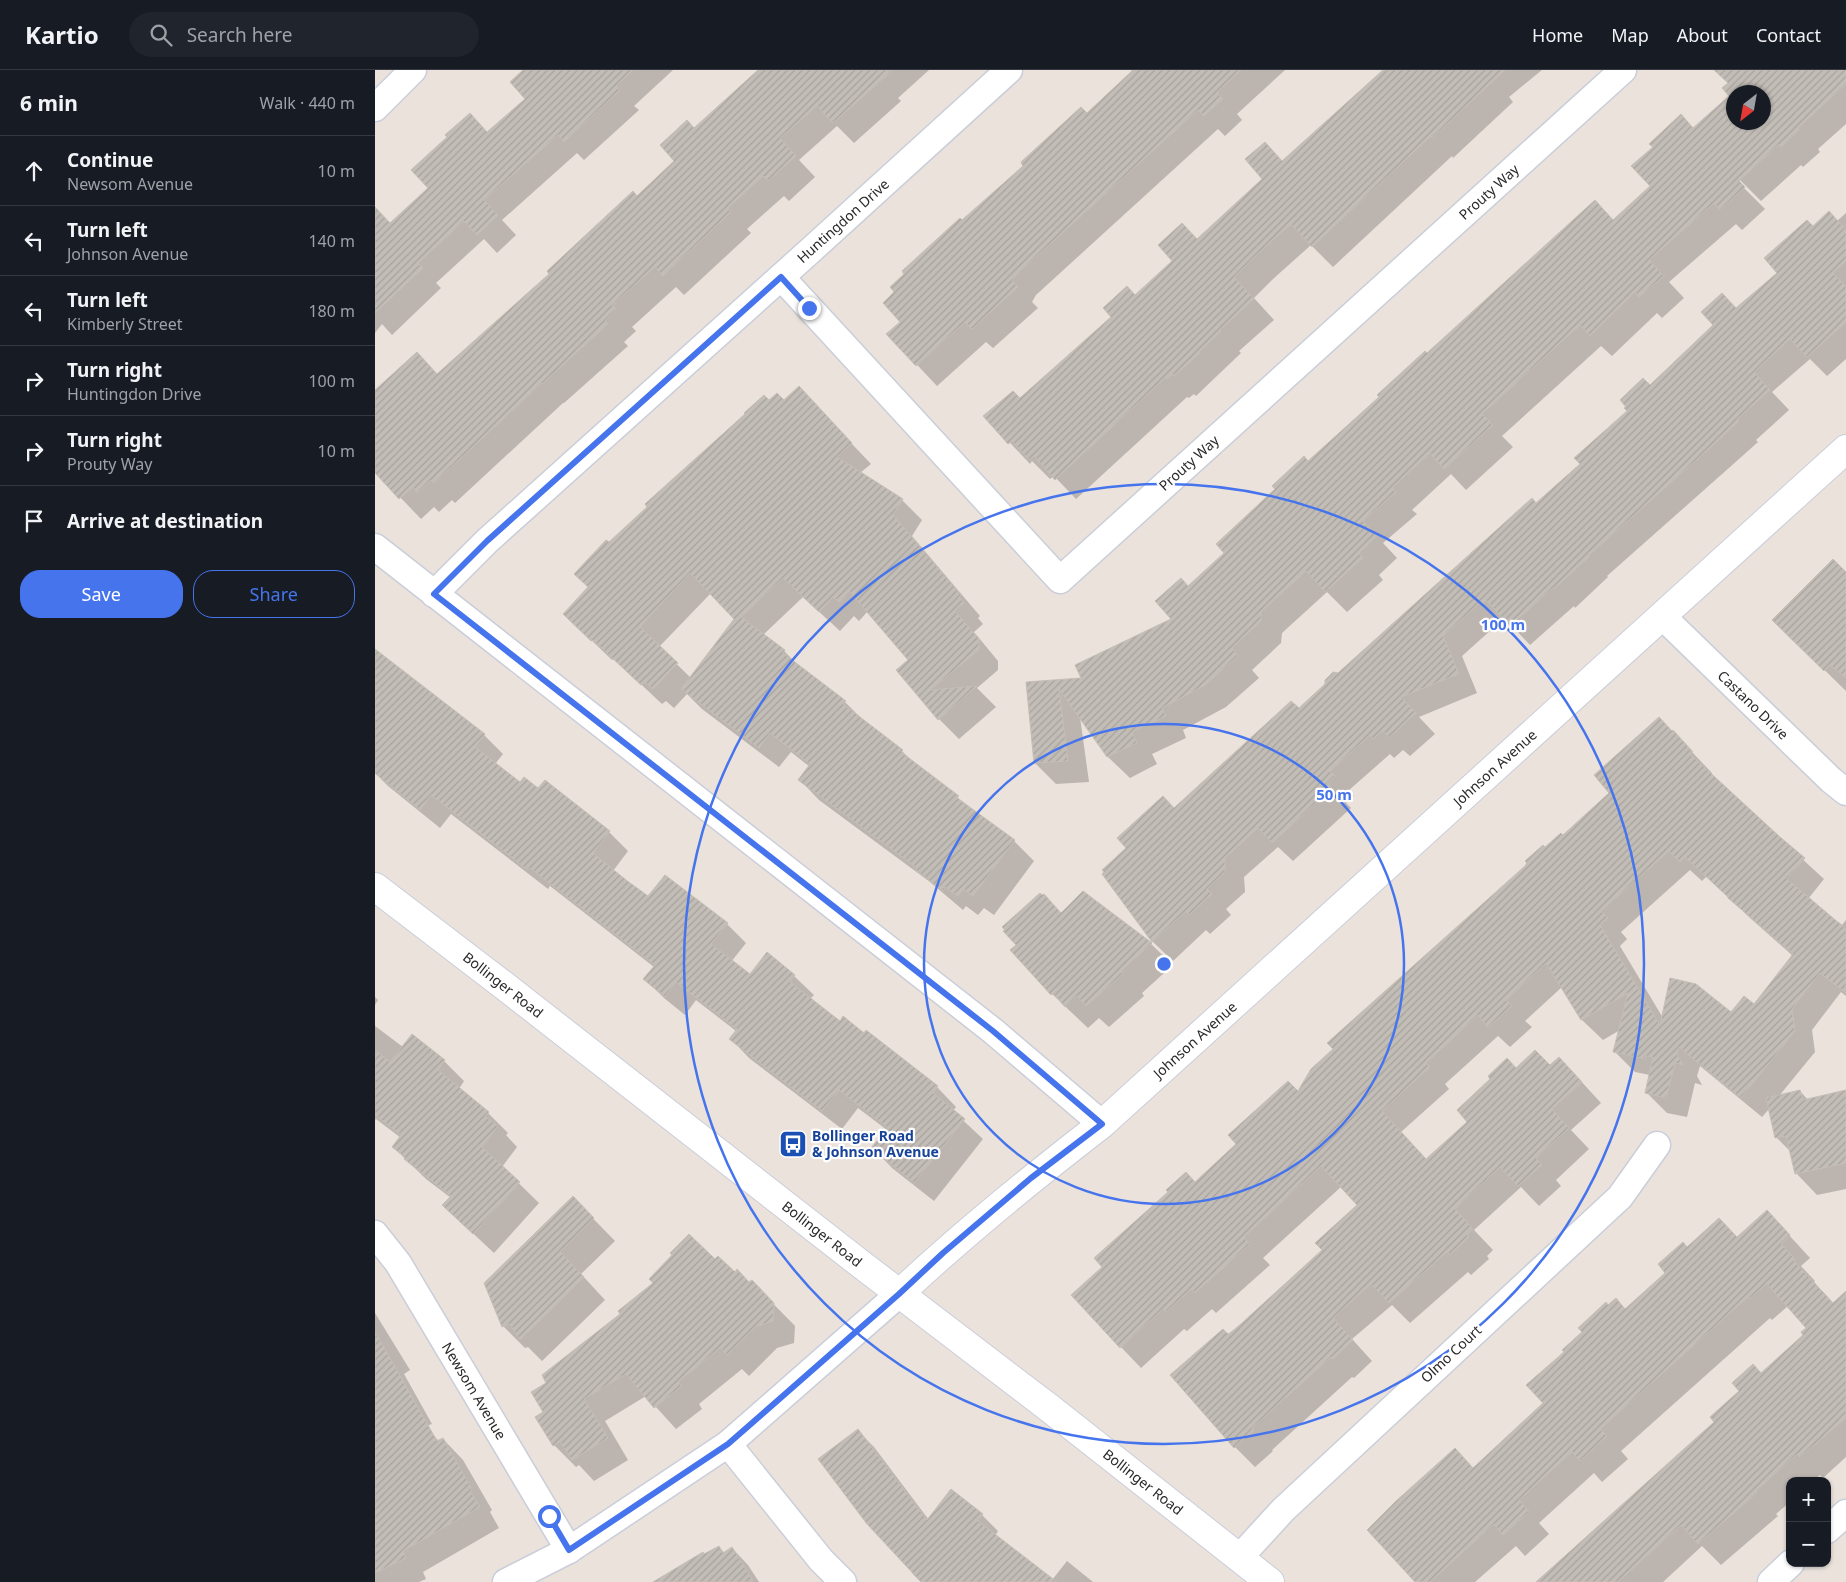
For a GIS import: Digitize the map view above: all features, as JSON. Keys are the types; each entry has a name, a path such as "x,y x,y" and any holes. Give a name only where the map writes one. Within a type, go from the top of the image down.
{"street":[{"path":"375,108 413,70"},
{"name":"Huntingdon Drive","path":"434,594 487,541 1009,70"},
{"name":"Prouty Way","path":"781,277 1060,580 1623,70"},
{"name":"Johnson Avenue","path":"506,1582 569,1550 728,1444 943,1253 1031,1178 1102,1124 1846,449"},
{"path":"375,548 993,1031 1102,1124"},
{"name":"Castano Drive","path":"1662,616 1831,780 1846,792"},
{"name":"Bollinger Road","path":"375,887 899,1294 1048,1407 1270,1582"},
{"name":"Olmo Court","path":"1239,1558 1283,1510 1620,1197 1657,1145"},
{"name":"Newsom Avenue","path":"375,1234 398,1263 569,1550"},
{"path":"728,1444 821,1560 843,1582"},
{"path":"1831,1526 1846,1513"},
{"path":"1771,1582 1787,1567"}],"building":[{"path":"523,70 633,70 616,86 620,90 564,142 558,135 484,200 498,215 477,235 464,221 418,263 423,268 375,313 375,207 390,223 428,188 411,170 447,137 445,135 470,113 487,132 525,99 510,82"},
{"path":"758,70 893,70 833,123 817,106 780,138 796,156 768,181 763,176 728,208 731,212 663,276 655,267 612,305 616,309 605,321 608,324 434,483 431,480 417,493 413,487 399,499 375,473 375,390 417,352 437,374 549,274 547,271 633,191 637,196 674,161 660,145 687,120 694,128"},
{"path":"1133,70 1241,70 1217,92 1223,99 1204,116 1198,110 1016,275 1012,281 1018,287 972,329 965,322 916,366 886,334 900,322 883,303 894,292 890,287 904,274 902,271 960,218 962,220 1023,166 1021,162 1081,107 1087,113"},
{"path":"1383,70 1505,70 1312,247 1291,224 1253,258 1234,277 1254,299 1220,330 1200,353 1174,376 1173,374 1167,379 1166,377 1055,480 1034,456 1029,460 1012,441 1008,444 983,416 1013,391 1020,398 1111,317 1103,308 1127,286 1135,295 1172,261 1158,245 1182,223 1197,239 1262,179 1245,159 1265,142 1282,161"},
{"path":"1714,70 1846,70 1846,84 1798,128 1799,130 1781,147 1779,144 1739,181 1745,187 1720,210 1714,203 1649,260 1664,276 1639,297 1635,292 1590,336 1580,325 1482,414 1493,425 1444,469 1430,453 1392,488 1396,492 1363,521 1377,536 1359,553 1363,558 1325,592 1306,571 1261,612 1261,621 1232,648 1238,656 1204,686 1162,708 1166,716 1132,732 1137,743 1107,757 1059,689 1068,761 1034,763 1026,682 1081,678 1075,665 1171,619 1155,601 1181,578 1188,586 1224,553 1216,544 1275,489 1272,486 1304,456 1308,461 1379,397 1377,395 1425,351 1427,353 1595,200 1613,220 1650,186 1631,166 1653,147 1649,144 1681,114 1693,128 1726,99 1726,130 1771,130 1771,85 1726,85 1726,93 1722,88 1728,83"},
{"path":"1829,211 1846,230 1846,261 1833,273 1846,287 1846,322 1807,357 1790,339 1754,372 1770,390 1737,419 1739,421 1711,447 1588,556 1554,589 1510,626 1486,600 1482,604 1481,602 1443,636 1459,674 1401,697 1416,713 1389,738 1383,731 1373,739 1370,735 1330,771 1335,776 1327,783 1332,788 1272,843 1258,828 1225,858 1225,872 1207,889 1212,894 1189,915 1186,911 1152,942 1102,874 1104,872 1102,870 1126,848 1117,838 1163,796 1174,808 1291,701 1299,708 1325,684 1325,680 1333,672 1338,673 1532,498 1536,503 1580,464 1574,458 1627,411 1620,400 1643,378 1650,385 1713,325 1701,312 1722,293 1736,308 1777,273 1764,258 1807,220 1813,226"},
{"path":"799,386 852,443 837,457 903,499 893,515 961,595 959,597 964,603 955,611 979,639 979,650 930,690 977,686 938,720 896,670 908,660 849,591 839,602 833,597 819,612 783,578 741,617 785,650 783,653 846,701 843,704 903,750 901,752 959,796 957,798 1015,840 973,896 963,889 958,896 945,887 943,891 916,870 917,868 798,780 810,764 770,733 759,748 681,689 734,619 690,573 640,627 678,663 653,689 645,682 641,685 563,614 588,587 574,574 606,540 609,542 647,507 645,504 764,395 769,400 777,393 784,400"},
{"path":"1833,559 1846,572 1846,678 1830,665 1824,671 1772,620"},
{"path":"375,649 485,734 475,747 520,782 524,777 538,788 545,780 610,831 593,853 626,880 648,896 665,875 728,923 711,944 750,974 767,952 795,975 790,982 840,1021 843,1016 864,1033 866,1030 938,1086 933,1093 965,1119 914,1183 871,1148 888,1128 839,1090 822,1111 729,1039 737,1029 676,982 665,997 643,979 655,965 530,868 528,870 431,795 420,810 375,773"},
{"path":"1659,717 1693,752 1690,754 1805,858 1787,879 1846,929 1846,993 1820,973 1792,1009 1795,1031 1741,1098 1679,1047 1677,1055 1683,1065 1675,1063 1666,1098 1645,1093 1653,1057 1646,1056 1645,1059 1613,1052 1628,993 1581,1020 1546,963 1506,1000 1512,1006 1488,1027 1478,1015 1426,1063 1430,1067 1382,1111 1426,1159 1467,1122 1457,1110 1490,1079 1488,1076 1507,1058 1516,1068 1535,1050 1550,1065 1559,1057 1582,1082 1552,1109 1569,1128 1536,1158 1542,1165 1518,1186 1500,1167 1455,1209 1473,1229 1467,1235 1469,1237 1450,1255 1447,1252 1389,1303 1371,1284 1333,1318 1353,1340 1333,1359 1331,1357 1252,1428 1254,1430 1234,1448 1170,1375 1223,1329 1228,1334 1231,1333 1322,1250 1315,1243 1357,1205 1321,1166 1244,1237 1250,1244 1195,1293 1191,1289 1166,1312 1163,1309 1120,1348 1071,1295 1102,1267 1094,1258 1168,1192 1166,1190 1186,1172 1195,1182 1236,1144 1228,1135 1288,1081 1298,1091 1311,1069 1333,1049 1327,1043 1525,866 1527,863 1525,861 1543,845 1545,847 1561,833 1563,835 1609,793 1594,775","holes":["1669,851 1680,862 1685,857 1728,898 1793,954 1754,1004 1744,996 1731,1012 1696,984 1670,978 1660,1025 1600,925 1608,918 1601,911"]},
{"path":"1083,891 1152,943 1121,971 1123,974 1086,1006 1077,996 1065,1007 1053,993 1051,995 1010,950 1016,945 1003,931 1005,930 1002,927 1040,893 1044,894 1061,913"},
{"path":"412,1034 445,1060 438,1070 489,1112 485,1116 498,1126 482,1147 520,1182 473,1234 442,1205 451,1196 404,1159 405,1157 392,1147 401,1135 375,1115 375,1050 390,1062"},
{"path":"1800,1090 1803,1100 1846,1090 1846,1163 1795,1174 1786,1136 1775,1138 1766,1098"},
{"path":"573,1196 594,1218 560,1252 584,1277 520,1340 510,1324 502,1327 484,1283"},
{"path":"1767,1210 1790,1235 1781,1244 1795,1259 1793,1260 1833,1303 1846,1291 1846,1418 1800,1457 1797,1454 1756,1491 1757,1493 1698,1544 1681,1525 1618,1582 1536,1582 1714,1422 1710,1417 1739,1391 1732,1383 1753,1364 1761,1373 1803,1335 1801,1332 1806,1328 1767,1284 1749,1299 1748,1297 1600,1429 1607,1436 1580,1461 1572,1452 1519,1500 1529,1512 1503,1535 1494,1524 1430,1582 1415,1582 1367,1530 1455,1448 1473,1468 1543,1403 1526,1385 1564,1352 1562,1350 1582,1332 1578,1328 1606,1302 1608,1305 1616,1298 1625,1309 1665,1273 1658,1264 1683,1242 1687,1247 1719,1218 1737,1237"},
{"path":"689,1234 715,1259 718,1256 735,1272 737,1269 749,1282 752,1280 774,1303 773,1321 755,1327 727,1355 720,1348 678,1382 682,1386 654,1408 626,1374 584,1399 608,1438 572,1460 560,1442 553,1446 535,1417 543,1412 531,1392 546,1383 542,1375 620,1314 618,1311 653,1283 649,1279 672,1255 670,1253"},
{"path":"375,1332 437,1441 443,1438 480,1507 403,1551 406,1558 375,1573"},
{"path":"858,1429 927,1520 951,1489 983,1514 978,1521 1057,1582 921,1582 867,1524 818,1459"},
{"path":"719,1546 723,1553 732,1547 754,1582 653,1582 703,1552 704,1554"}],"place":[{"name":"Bollinger Road & Johnson Avenue","path":"793,1144"}],"route":[{"path":"549,1516 569,1550 728,1444 943,1253 1031,1178 1102,1124 993,1031 434,594 487,541 781,277 809,308"}]}
